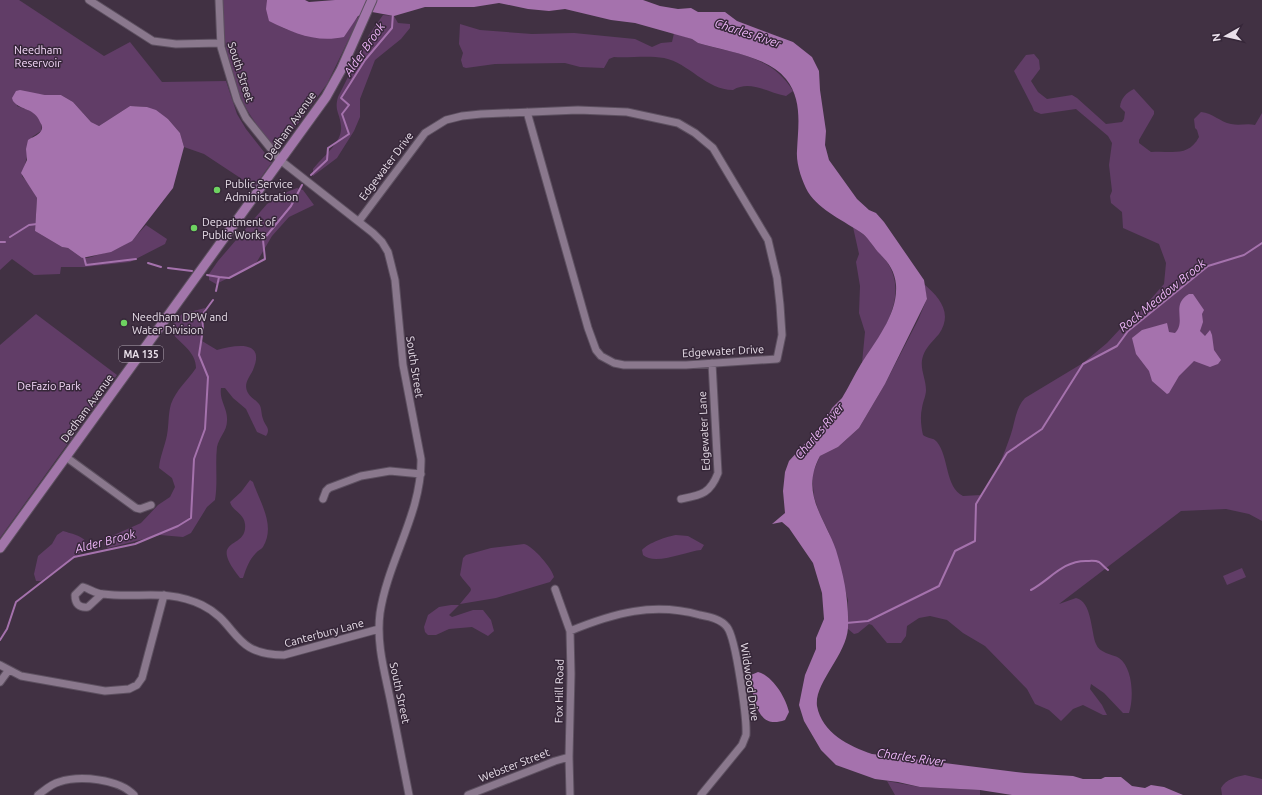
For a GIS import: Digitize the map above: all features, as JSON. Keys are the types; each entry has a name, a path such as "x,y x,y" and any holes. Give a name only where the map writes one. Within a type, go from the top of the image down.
{"main road":[{"name":"Dedham Avenue","path":"0,548 333,86 372,0"}],"street":[{"path":"89,0 96,2 153,41 176,44 220,43"},
{"name":"South Street","path":"219,0 220,43 235,93 244,114 280,160 359,221 382,242 392,262 403,365 421,459 421,474 416,500 386,584 379,630 379,646 409,795"},
{"name":"Edgewater Drive","path":"359,221 425,133 434,126 446,120 462,116 527,112 606,111 657,118 678,124 695,133 713,148 768,240 777,278 782,335 777,359 712,363 624,365 614,363 601,356 596,350 588,328 527,112"},
{"name":"Edgewater Lane","path":"681,499 702,495 711,488 718,473 712,363"},
{"path":"66,457 136,508 140,509 151,505"},
{"path":"323,499 326,490 329,488 361,476 390,471 421,474"},
{"name":"Fox Hill Road","path":"555,589 570,630 570,795"},
{"name":"Canterbury Lane","path":"102,594 164,595 187,599 203,606 216,615 244,645 256,652 269,655 284,655 379,630"},
{"path":"0,665 8,671 21,676 105,691 119,691 133,687 137,685 142,678 164,595"},
{"name":"Wildwood Drive","path":"570,630 628,612 661,608 684,610 714,619 724,623 729,629 734,646 746,735 740,748 701,795"},
{"path":"0,682 8,671"},
{"name":"Webster Street","path":"468,795 555,761 569,758"},
{"path":"38,795 52,785 72,780 105,780 120,784 134,795"}],"green space":[{"name":"Needham Reservoir","path":"0,0 19,0 104,56 130,42 162,82 226,81 237,114 246,129 272,162 254,187 204,154 184,147 180,133 168,119 147,107 130,106 99,126 91,122 73,102 61,95 45,95 16,91 17,106 35,114 41,121 42,125 41,131 32,137 22,176 29,184 37,198 35,231 62,247 68,248 82,258 92,257 121,247 136,236 146,225 167,239 165,244 130,262 84,267 61,267 60,274 34,275 12,259 0,270"},
{"path":"223,0 267,0 269,12 274,21 283,28 294,32 307,34 344,37 354,21 361,14 327,84 280,148 277,148 270,142 252,117 236,86 227,54 223,19"},
{"path":"383,15 394,16 398,23 410,24 410,28 401,39 375,60 360,99 360,117 354,131 337,158 313,176 313,169 339,138 341,126 337,106 338,97 369,35"},
{"path":"460,24 480,30 532,34 574,33 635,39 652,47 661,43 672,42 674,33 692,39 698,43 752,58 763,63 784,79 793,91 786,96 752,86 739,87 733,90 723,89 714,86 682,65 658,57 614,57 609,59 604,68 580,67 565,63 495,64 466,68 463,67 461,60 463,53 459,44"},
{"path":"1034,54 1039,60 1040,69 1031,81 1038,92 1047,99 1072,95 1106,124 1122,122 1125,112 1120,107 1121,101 1126,94 1134,89 1154,111 1154,114 1139,140 1139,143 1151,152 1178,152 1190,148 1195,144 1199,137 1195,128 1194,119 1201,112 1209,114 1227,123 1237,125 1255,125 1262,113 1262,521 1249,514 1226,509 1181,511 1059,604 1076,598 1081,600 1088,611 1096,644 1100,649 1119,658 1124,663 1130,676 1132,692 1129,713 1123,713 1104,693 1091,684 1090,689 1102,705 1107,715 1103,715 1083,705 1073,709 1061,721 1049,710 1035,704 1027,689 985,646 963,633 947,620 930,616 919,618 907,626 906,636 901,643 887,643 872,625 869,624 858,633 854,634 848,629 848,600 829,533 814,497 812,475 820,456 838,447 859,428 885,384 918,320 927,299 924,284 943,306 945,319 939,334 926,350 922,360 926,394 922,405 921,414 922,432 923,435 934,439 941,448 953,486 957,492 963,496 981,495 991,482 999,466 1011,434 1018,410 1025,398 1083,363 1136,316 1164,284 1166,263 1159,244 1123,228 1122,212 1111,203 1110,196 1112,191 1109,165 1112,143 1108,136 1076,109 1041,114 1034,111 1014,71 1026,55"},
{"path":"297,188 303,190 314,205 289,217 272,236 255,265 216,284 209,280 209,274 218,261 267,204 282,194"},
{"path":"853,227 867,237 889,266 894,280 895,294 893,308 887,322 880,336 862,363 865,332 859,313 860,286 856,262 859,254"},
{"path":"205,308 200,331 202,341 217,350 247,346 255,353 256,360 246,387 249,395 260,406 262,417 268,429 266,436 257,432 246,409 233,398 225,388 221,388 221,397 227,416 227,425 217,447 215,500 207,507 191,533 183,537 160,535 108,548 104,545 105,539 141,523 158,505 170,497 175,487 172,478 159,468 167,435 171,404 179,390 196,368 194,357 171,332 172,325 182,314"},
{"name":"DeFazio Park","path":"36,314 117,375 0,538 0,345"},
{"path":"250,480 253,482 266,514 268,531 267,539 263,547 251,559 243,578 240,578 231,564 227,555 227,549 241,538 244,532 245,524 243,517 233,508 230,502 241,492"},
{"path":"63,531 75,534 82,538 87,543 88,547 41,581 36,581 34,574 38,556 52,544 57,535"},
{"path":"676,535 688,536 704,545 701,550 663,559 648,558 643,555 642,550 653,542"},
{"path":"524,544 537,553 550,568 554,577 550,582 496,598 460,604 469,594 471,589 460,575 463,558 466,555 491,548"},
{"path":"1242,568 1246,577 1227,585 1223,576"},
{"path":"459,605 449,615 452,617 473,610 483,610 491,620 494,631 488,636 472,627 449,629 436,635 428,635 425,632 424,627 428,615 439,607"},
{"path":"1245,775 1262,779 1262,795 1222,795 1221,788 1228,780"},
{"path":"887,781 920,787 980,790 980,795 895,795"}],"water":[{"name":"Charles River","path":"267,0 305,0 309,2 335,0 643,0 660,6 678,9 691,8 698,12 725,12 737,21 793,42 812,57 819,71 820,90 826,131 825,145 829,160 857,199 869,210 876,213 884,222 924,280 927,299 885,384 859,428 838,447 820,456 814,469 812,482 813,493 820,515 836,550 844,579 848,608 848,628 846,638 837,659 820,688 817,697 817,706 824,724 838,737 854,747 872,754 1025,773 1073,776 1083,779 1121,777 1132,786 1145,788 1151,785 1164,787 1183,795 1012,795 980,790 920,787 875,779 836,765 821,750 804,721 799,705 805,675 816,649 816,638 824,619 822,593 813,563 789,528 782,522 772,524 785,513 783,491 785,472 789,461 810,438 818,436 832,408 845,394 858,368 890,316 896,296 896,285 893,272 889,264 865,236 819,205 808,192 797,161 798,114 795,96 786,79 778,71 745,55 698,43 692,39 635,23 611,20 565,9 549,11 528,9 499,3 474,7 425,7 394,16 372,12 358,16 344,37 324,39 305,36 269,21 266,9"},
{"name":"Needham Reservoir","path":"20,90 45,95 61,95 73,102 91,122 99,126 130,106 147,107 156,110 168,119 180,133 184,147 173,188 132,241 111,252 82,258 68,248 62,247 35,231 37,198 21,173 27,160 26,149 28,140 40,133 42,126 35,114 20,107 13,101 12,98 16,91"},
{"path":"1189,294 1193,294 1204,310 1202,314 1203,322 1200,331 1205,336 1210,330 1214,350 1221,360 1218,364 1210,367 1194,361 1179,376 1167,394 1152,381 1149,371 1136,354 1132,338 1142,330 1167,323 1169,332 1175,333 1180,323 1180,303 1183,298"},
{"path":"758,672 769,678 782,694 789,712 785,720 776,722 768,721 759,712 750,680 751,675"}],"waterway":[{"name":"Alder Brook","path":"311,175 327,160 328,148 349,134 342,114 349,105 341,98 365,60 392,28 393,13"},
{"name":"Alder Brook","path":"216,291 219,277 229,278 265,259 263,240 291,206 302,185"},
{"path":"10,237 29,225 37,224"},
{"path":"0,242 5,242"},
{"name":"Rock Meadow Brook","path":"846,623 868,621 939,586 955,551 975,541 976,504 1007,453 1042,429 1083,364 1117,346 1128,331 1208,266 1244,255 1262,243"},
{"path":"84,257 86,265 136,259"},
{"path":"148,263 161,267"},
{"path":"168,268 192,271"},
{"path":"207,275 219,277"},
{"name":"Alder Brook","path":"0,640 7,629 16,602 74,557 135,544 178,526 191,518 194,459 205,429 208,377 199,355 203,329 202,315 213,300"},
{"path":"1031,590 1070,564 1097,561 1108,570"}],"place":[{"name":"Public Service Administration","path":"217,190"},
{"name":"Department of Public Works","path":"194,228"},
{"name":"Needham DPW and Water Division","path":"124,323"}]}
